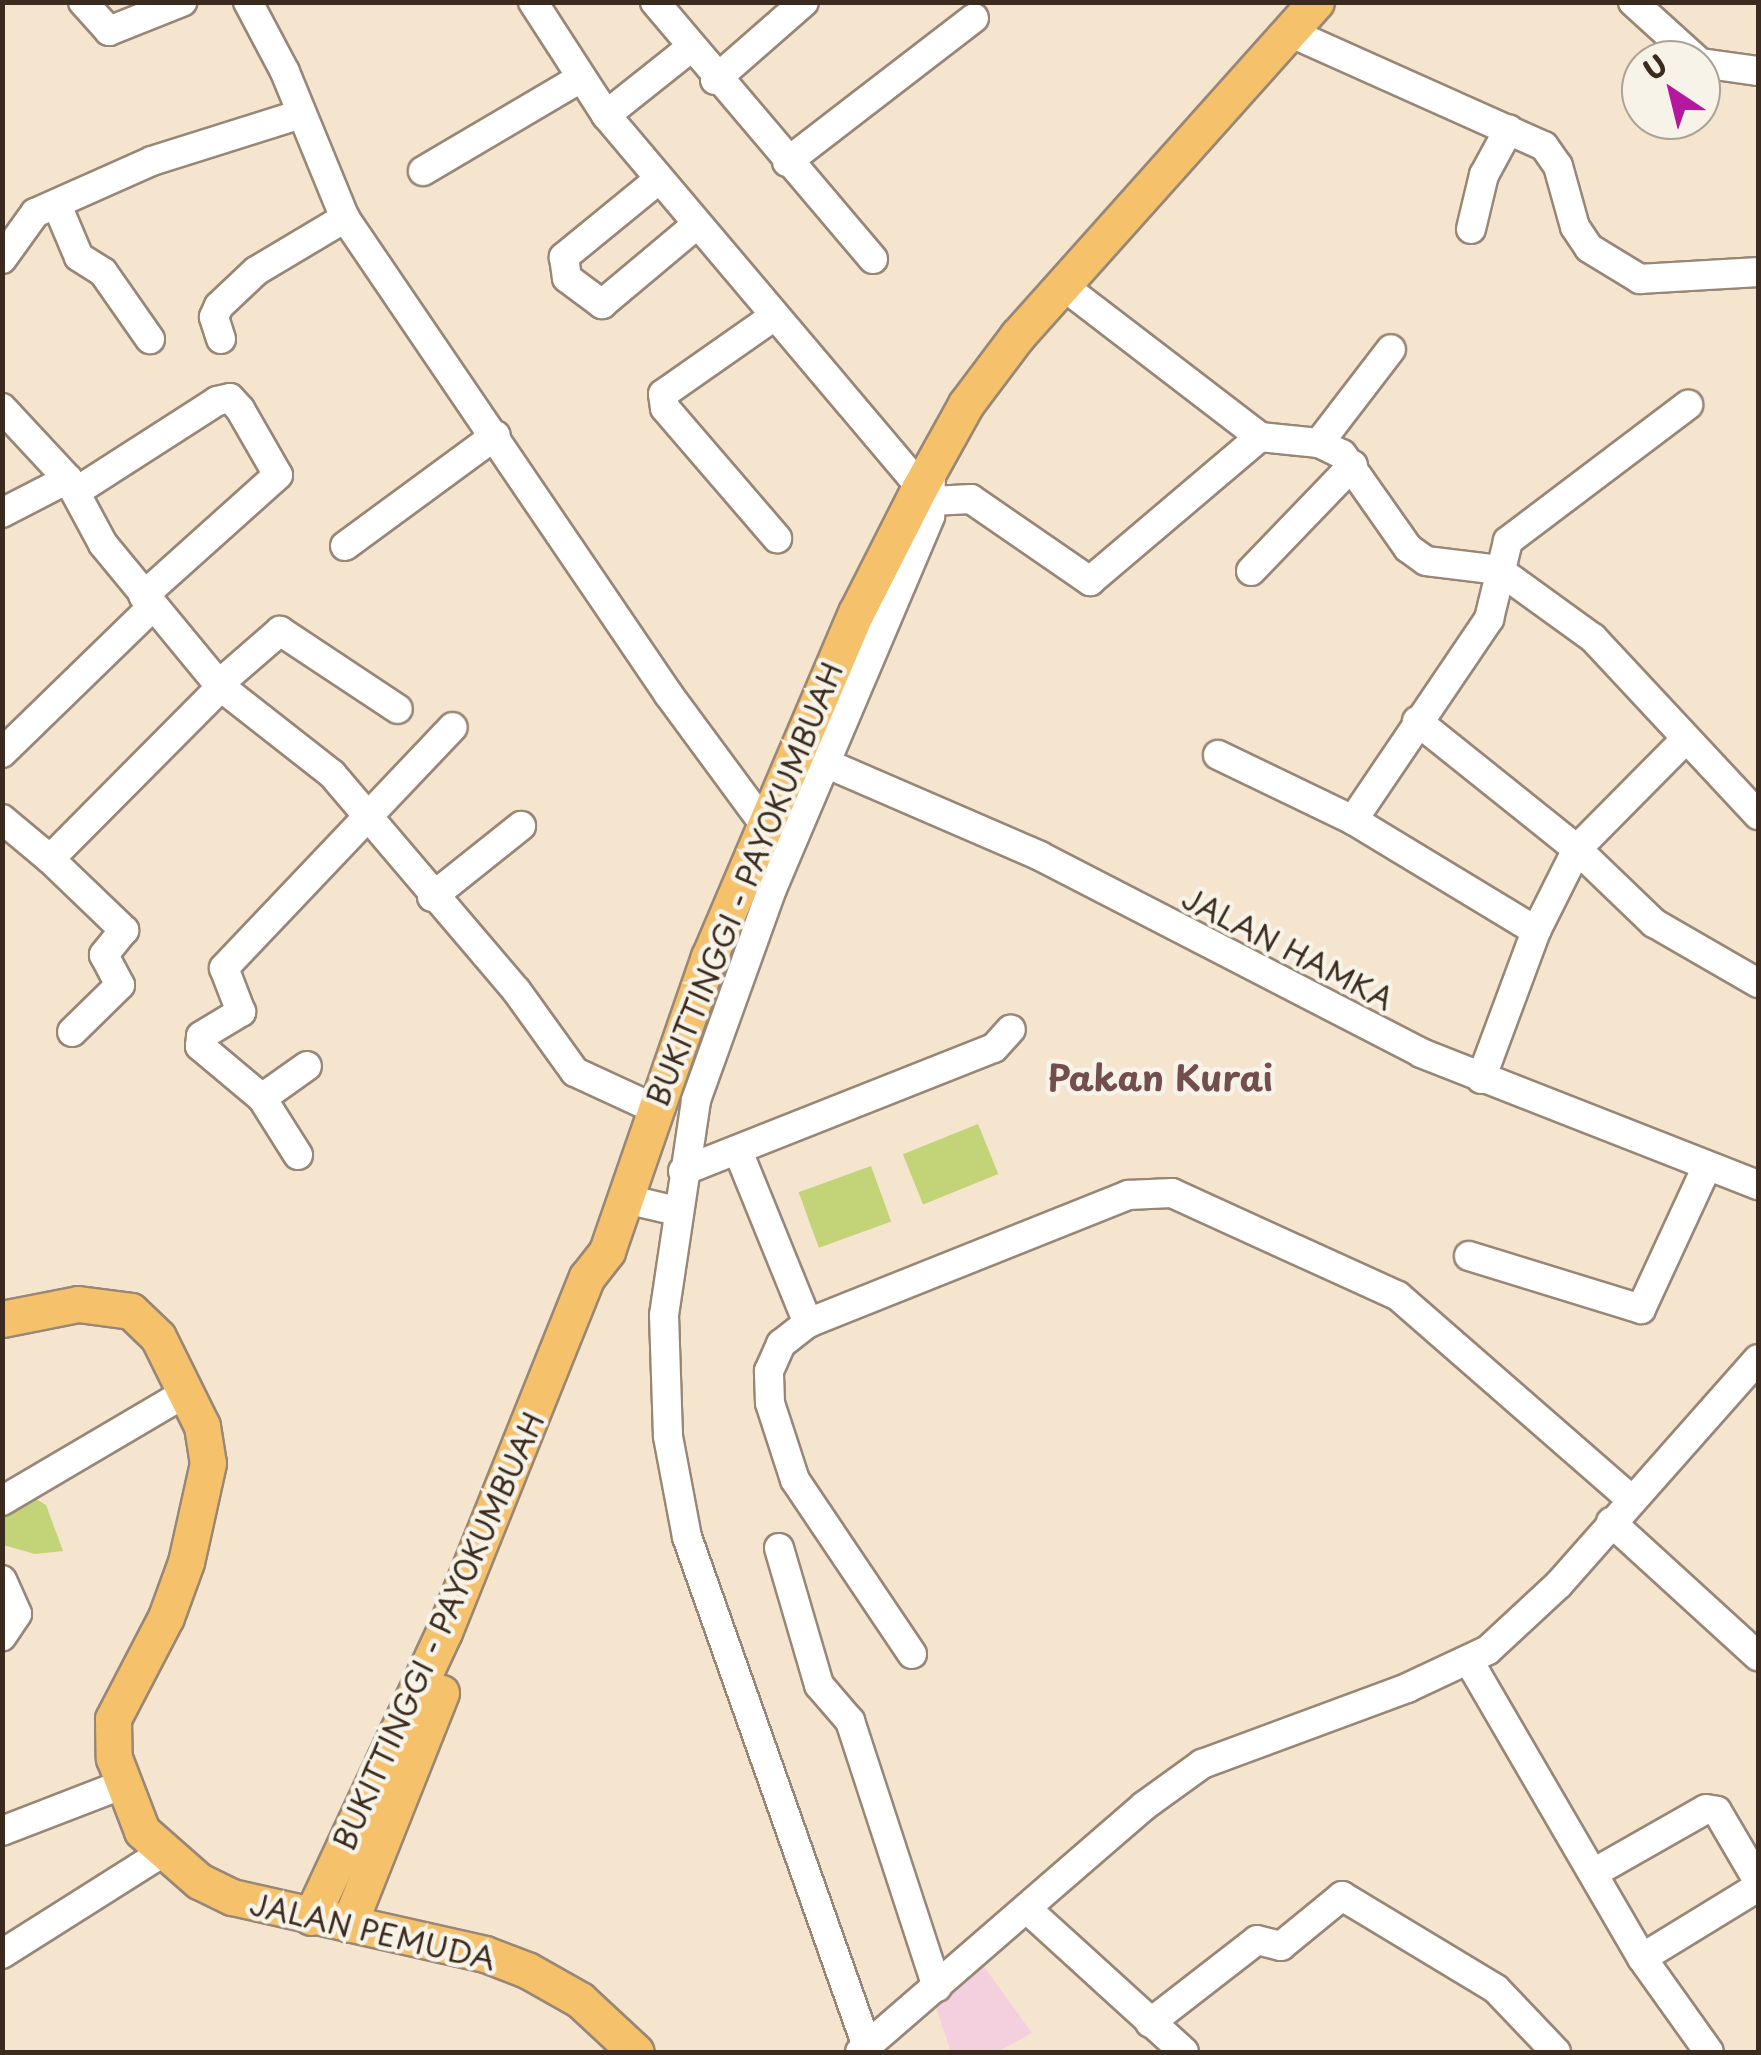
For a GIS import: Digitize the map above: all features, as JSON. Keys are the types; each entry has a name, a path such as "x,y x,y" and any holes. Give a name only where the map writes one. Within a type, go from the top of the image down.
{"main road":[{"name":"BUKITTINGGI - PAYOKUMBUAH","path":"311,1917 444,1632 586,1277 607,1251 651,1112 797,750 966,404 1062,286 1316,2"},
{"path":"349,1924 594,1304 607,1251"},
{"name":"JALAN PEMUDA","path":"2,1318 78,1304 131,1311 158,1337 202,1426 208,1462 186,1562 166,1618 113,1718 122,1785 142,1830 162,1853 232,1896 485,1954 527,1970 580,2000 636,2052"}],"street":[{"path":"83,2 109,31 182,2"},
{"path":"248,2 302,114 344,218 496,435 637,649 766,825"},
{"path":"532,2 579,79 658,180 773,316 928,485 971,498 1090,581 1260,437"},
{"path":"655,2 715,80 873,259"},
{"path":"715,80 804,2"},
{"path":"1633,2 1675,40"},
{"path":"787,162 974,18"},
{"path":"1290,32 1544,146 1558,166 1575,228 1610,262 1640,278 1758,272"},
{"path":"606,115 689,48"},
{"path":"1721,65 1758,71"},
{"path":"423,171 579,79"},
{"path":"2,259 28,219 152,162 302,114"},
{"path":"1471,229 1484,176 1509,129"},
{"path":"658,180 564,258 567,278 602,304 696,225"},
{"path":"57,205 78,257 103,272 150,340"},
{"path":"221,339 214,317 231,294 256,271 344,218"},
{"path":"1062,286 1260,437 1319,444 1352,464 1408,548 1438,566 1499,570 1606,650 1684,741 1758,816"},
{"path":"773,316 664,394 666,408 777,538"},
{"path":"1319,444 1391,349"},
{"path":"2,513 73,485 218,401 230,398 278,475 148,601 2,753"},
{"path":"1353,820 1489,620 1508,541 1688,405"},
{"path":"2,408 73,485 103,544 220,686 323,766 516,990 575,1072 690,1131"},
{"path":"345,546 496,435"},
{"path":"1251,570 1352,464"},
{"path":"928,485 830,765 724,1016 690,1131 664,1315 673,1484 865,2051 1144,1806 1202,1764 1469,1660 1558,1584 1758,1358"},
{"path":"50,860 280,630 398,708"},
{"path":"1417,721 1577,850 1654,922 1758,983"},
{"path":"298,1155 262,1098 198,1041 241,1012 224,968 452,727"},
{"path":"1482,1079 1536,931 1577,850 1684,741"},
{"name":"JALAN HAMKA","path":"797,750 1040,856 1482,1079 1758,1186"},
{"path":"1218,755 1353,820 1536,931"},
{"path":"432,897 521,826"},
{"path":"6,829 50,860 124,930 104,956 120,985 72,1032"},
{"path":"683,1170 994,1048 1011,1029"},
{"path":"262,1098 307,1066"},
{"path":"738,1151 808,1323"},
{"path":"1469,1256 1641,1309 1708,1166"},
{"path":"912,1654 812,1512 781,1443 769,1371 781,1344 808,1323 1128,1195 1172,1194 1411,1304 1632,1500"},
{"path":"626,1199 677,1211"},
{"path":"2,1501 187,1392"},
{"path":"1611,1522 1758,1656"},
{"path":"779,1548 819,1685 850,1720 937,1987"},
{"path":"2,1580 17,1614 2,1636"},
{"path":"1469,1660 1597,1871 1642,1958 1709,2052"},
{"path":"2,1831 122,1785"},
{"path":"1597,1871 1706,1809 1717,1811 1758,1884 1642,1958"},
{"path":"2,1954 162,1853"},
{"path":"1150,2023 1257,1940 1281,1946 1346,1899 1496,1989 1556,2052"},
{"path":"1028,1909 1184,2052"}],"shaded area":[{"path":"982,1964 1032,2033 997,2052 951,2052 935,2004"}],"green space":[{"path":"978,1124 998,1174 923,1204 903,1154"},
{"path":"871,1166 891,1221 819,1248 799,1192"},
{"path":"34,1498 46,1505 63,1551 35,1554 3,1545 2,1515"}],"district":[{"name":"Pakan Kurai","path":"1160,1077"}]}
